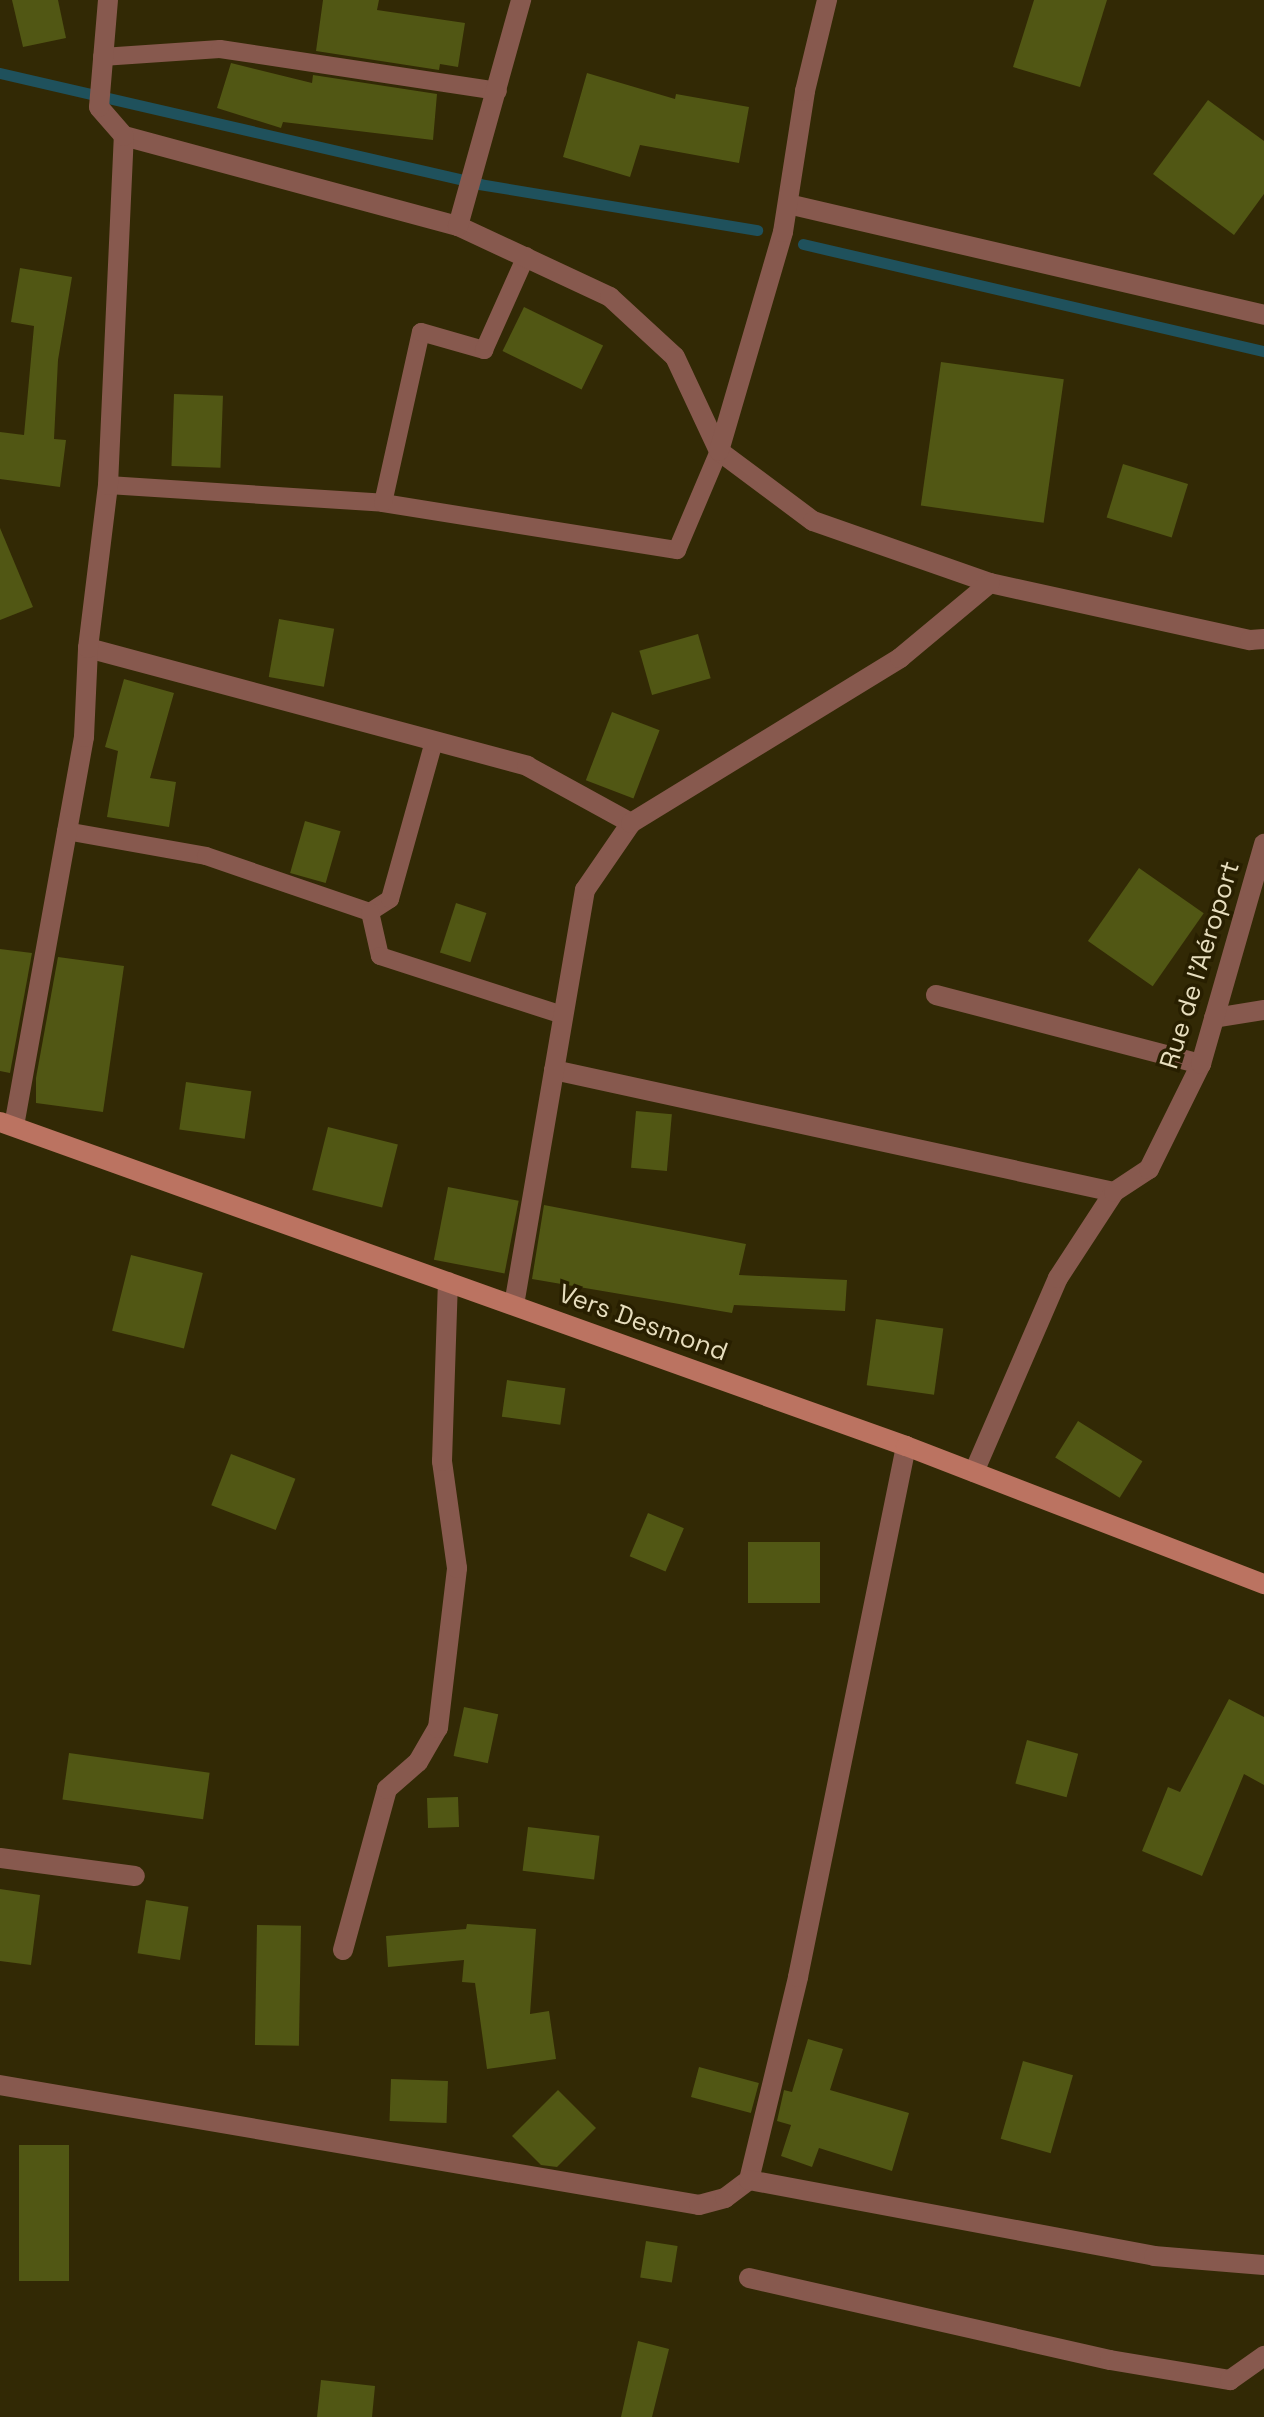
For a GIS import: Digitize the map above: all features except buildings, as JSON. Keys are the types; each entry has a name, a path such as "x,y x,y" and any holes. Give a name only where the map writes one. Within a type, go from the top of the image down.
{"main road":[{"name":"Vers Desmond","path":"7,1124 906,1446 1264,1584"}],"street":[{"path":"108,0 99,107 124,136 458,226 610,297 675,357 719,451 813,521 990,583 1250,640 1264,639"},
{"path":"458,226 521,0"},
{"path":"719,451 788,204 805,91 827,0"},
{"path":"7,1124 84,737 88,648 108,485 124,136"},
{"path":"788,204 1264,315"},
{"path":"514,1305 585,890 631,823 900,658 990,583"},
{"path":"88,648 527,766 631,823"},
{"name":"Rue de l'Aéroport","path":"974,1472 1058,1278 1114,1192 1149,1169 1201,1064 1264,844"},
{"path":"936,995 1201,1064"},
{"path":"1214,1018 1264,1010"},
{"path":"554,1070 1114,1192"},
{"path":"343,1950 387,1789 418,1762 438,1728 457,1568 442,1461 448,1282"},
{"path":"0,2085 699,2205 725,2198 749,2180 798,1977 906,1446"},
{"path":"0,1858 135,1876"},
{"path":"749,2180 1154,2256 1264,2265"},
{"path":"749,2278 1110,2360 1230,2380 1264,2356"}],"lane":[{"path":"101,63 220,49 498,91"},
{"path":"383,503 421,332 484,350 526,256"},
{"path":"108,485 383,503 677,550 719,451"},
{"path":"370,912 390,899 434,741"},
{"path":"66,831 206,856 370,912"},
{"path":"370,912 380,956 563,1015"}],"waterway":[{"path":"0,73 479,184 757,230"},
{"path":"803,244 1264,351"}]}
